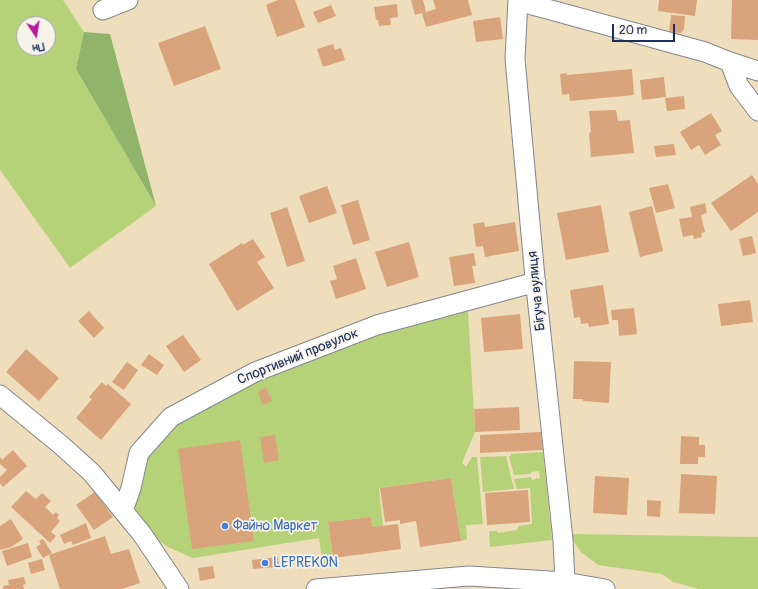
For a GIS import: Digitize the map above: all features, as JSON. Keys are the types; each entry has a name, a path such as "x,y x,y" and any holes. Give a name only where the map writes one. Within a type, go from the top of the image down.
{"street":[{"path":"103,10 128,0"},
{"path":"518,1 705,52 758,71"},
{"name":"Бігуча вулиця","path":"518,1 514,58 563,540 565,582"},
{"path":"730,62 739,86 758,111"},
{"name":"Спортивний провулок","path":"123,511 131,488 139,453 171,417 255,372 377,325 536,282"},
{"path":"0,395 61,445 92,473 142,534 179,589"},
{"path":"316,589 469,576 565,582 606,589"}],"green space":[{"path":"0,0 63,0 84,32 76,69 156,206 70,268 0,170"},
{"path":"84,32 110,34 156,206 76,69"},
{"path":"468,311 475,432 462,463 466,467 472,457 477,457 483,524 466,525 467,539 461,541 451,478 379,488 383,526 372,527 371,517 328,522 334,566 323,567 319,538 193,558 168,547 159,541 132,504 139,469 167,427 254,379 354,342"},
{"path":"543,452 552,540 490,547 489,531 497,531 498,533 517,530 519,526 532,524 530,488 517,489 514,479 531,477 532,480 540,478 539,471 531,472 531,474 514,475 509,456 511,456 511,454"},
{"path":"506,456 514,489 483,492 480,457"},
{"path":"572,534 758,537 758,589 699,589 673,582 662,574 598,565 581,552 571,538"}],"building":[{"path":"278,0 295,0 305,27 277,37 266,5"},
{"path":"411,0 423,0 426,12 436,9 433,0 468,0 472,15 426,27 422,13 415,15"},
{"path":"659,0 697,0 695,16 658,11"},
{"path":"732,0 758,0 758,40 731,39"},
{"path":"397,4 398,17 390,18 391,25 379,26 378,20 376,20 374,7"},
{"path":"331,5 336,16 318,23 313,12"},
{"path":"671,15 685,16 684,29 681,33 669,32"},
{"path":"500,17 503,39 476,42 473,21"},
{"path":"205,26 221,69 174,86 158,43"},
{"path":"333,44 335,50 341,48 345,60 323,67 317,49"},
{"path":"632,69 634,95 570,101 569,94 562,95 560,74 567,73 567,75"},
{"path":"664,77 666,97 642,100 640,80"},
{"path":"684,96 685,109 667,111 665,98"},
{"path":"616,110 618,121 630,120 634,153 591,157 589,111"},
{"path":"711,113 722,131 715,135 721,145 705,155 699,145 691,150 680,132"},
{"path":"674,144 676,155 656,157 654,146"},
{"path":"752,175 758,184 758,212 731,231 711,203"},
{"path":"668,184 675,208 656,213 649,188"},
{"path":"327,186 337,213 309,223 299,196"},
{"path":"358,200 370,240 353,245 341,205"},
{"path":"705,203 707,213 701,215 705,232 701,233 702,237 694,239 693,235 683,237 679,219 692,217 690,207"},
{"path":"601,205 609,252 566,260 557,213"},
{"path":"652,206 663,251 640,257 629,212"},
{"path":"287,207 305,261 287,267 270,213"},
{"path":"484,222 485,227 515,222 519,251 485,257 483,246 476,247 473,224"},
{"path":"752,236 756,253 743,256 739,239"},
{"path":"253,239 265,257 257,262 274,288 237,311 209,264 242,243 243,245"},
{"path":"409,242 419,277 387,287 375,252"},
{"path":"474,253 476,266 472,266 475,283 454,286 449,257"},
{"path":"356,258 366,289 336,299 330,281 337,279 333,266"},
{"path":"603,285 609,324 589,327 588,323 581,324 580,317 574,318 570,290"},
{"path":"750,300 753,322 721,326 718,304"},
{"path":"634,308 637,334 619,336 618,320 612,320 611,310"},
{"path":"89,311 104,328 94,338 78,321"},
{"path":"520,314 523,349 484,352 481,318"},
{"path":"183,335 201,360 184,372 166,346"},
{"path":"26,349 59,378 39,401 6,372"},
{"path":"149,354 164,365 157,375 141,365"},
{"path":"574,361 611,362 609,403 573,399"},
{"path":"127,362 138,370 124,390 112,382"},
{"path":"102,382 106,386 108,384 131,404 101,440 76,418 92,399 89,397"},
{"path":"266,387 272,401 263,405 258,392"},
{"path":"519,407 520,430 475,432 474,409"},
{"path":"541,432 543,450 480,453 480,435"},
{"path":"275,435 279,460 264,463 260,437"},
{"path":"681,436 699,437 699,445 705,445 705,457 698,457 698,464 680,464"},
{"path":"240,440 254,541 192,549 178,449"},
{"path":"13,450 27,466 3,487 0,483 0,477 7,470 0,464 0,457 2,460"},
{"path":"681,474 717,476 715,514 679,513"},
{"path":"595,476 629,478 627,515 593,513"},
{"path":"451,478 461,541 420,547 416,521 400,524 400,520 385,522 380,488"},
{"path":"528,490 530,522 487,525 485,493"},
{"path":"26,491 36,499 42,493 51,501 45,507 53,515 56,512 59,515 57,518 60,521 51,532 56,536 50,543 11,507"},
{"path":"95,492 113,517 94,530 76,505"},
{"path":"647,500 661,501 660,517 647,516"},
{"path":"371,517 372,527 398,524 401,549 333,558 328,522"},
{"path":"11,519 23,539 11,547 0,550 0,526"},
{"path":"86,523 91,538 73,545 71,541 64,544 60,535"},
{"path":"105,536 111,554 129,549 140,583 122,589 60,589 49,555"},
{"path":"43,539 52,553 43,558 36,547 41,544 39,541"},
{"path":"28,543 32,557 7,566 2,551"},
{"path":"278,557 279,567 253,569 252,560"},
{"path":"42,559 45,570 31,574 28,563"},
{"path":"213,566 215,578 200,581 198,568"},
{"path":"24,577 26,584 23,585 24,589 3,589 3,586 9,585 8,580"}],"place":[{"name":"Файно Маркет","path":"225,526"},
{"name":"LEPREKON","path":"265,563"}]}
